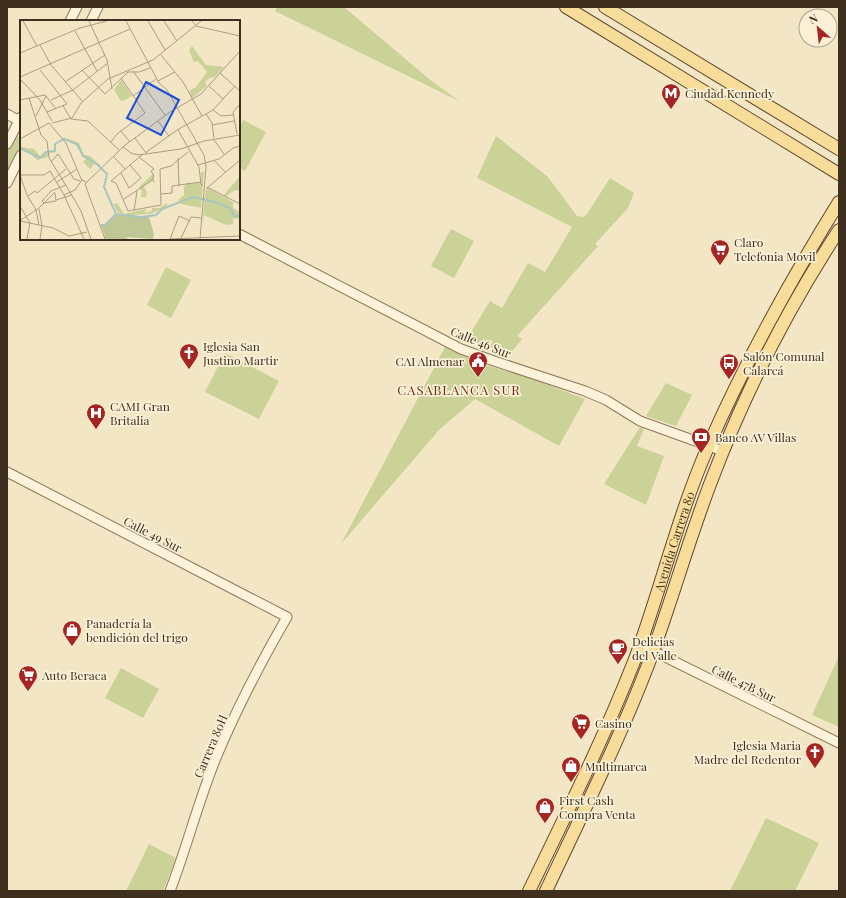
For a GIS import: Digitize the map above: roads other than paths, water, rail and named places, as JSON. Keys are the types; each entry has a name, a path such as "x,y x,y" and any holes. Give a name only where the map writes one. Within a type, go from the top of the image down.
{"main road":[{"path":"566,7 839,174"},
{"path":"605,7 839,149"},
{"name":"Avenida Carrera 80","path":"530,891 613,711 639,644 708,446 775,310 839,202"},
{"name":"Avenida Carrera 80","path":"546,891 621,733 653,651 700,509 723,451 780,330 839,230"},
{"path":"543,863 556,870"}],"street":[{"path":"70,20 77,7"},
{"path":"92,20 98,7"},
{"path":"7,114 20,120 7,144"},
{"path":"7,183 20,157"},
{"name":"Calle 46 Sur","path":"240,235 461,349 494,362 585,391 606,400 640,421 723,451"},
{"name":"Calle 49 Sur","path":"7,472 288,617"},
{"name":"Carrera 80H","path":"170,891 216,758 263,659 288,617"},
{"name":"Calle 47B Sur","path":"639,644 839,743"}],"place":[{"name":"Ciudad Kennedy","path":"671,110"},
{"name":"Claro Telefonia Movil","path":"720,266"},
{"name":"Iglesia San Justino Martir","path":"189,370"},
{"name":"CAI Almenar","path":"478,378"},
{"name":"Salón Comunal Calarcá","path":"729,380"},
{"name":"CAMI Gran Britalia","path":"96,430"},
{"name":"Banco AV Villas","path":"701,454"},
{"name":"Panadería la bendición del trigo","path":"72,647"},
{"name":"Delicias del Valle","path":"618,665"},
{"name":"Auto Beraca","path":"28,692"},
{"name":"Casino","path":"581,740"},
{"name":"Iglesia Maria Madre del Redentor","path":"815,769"},
{"name":"Multimarca","path":"571,783"},
{"name":"First Cash Compra Venta","path":"545,824"}],"district":[{"name":"CASABLANCA SUR","path":"459,389"}]}
